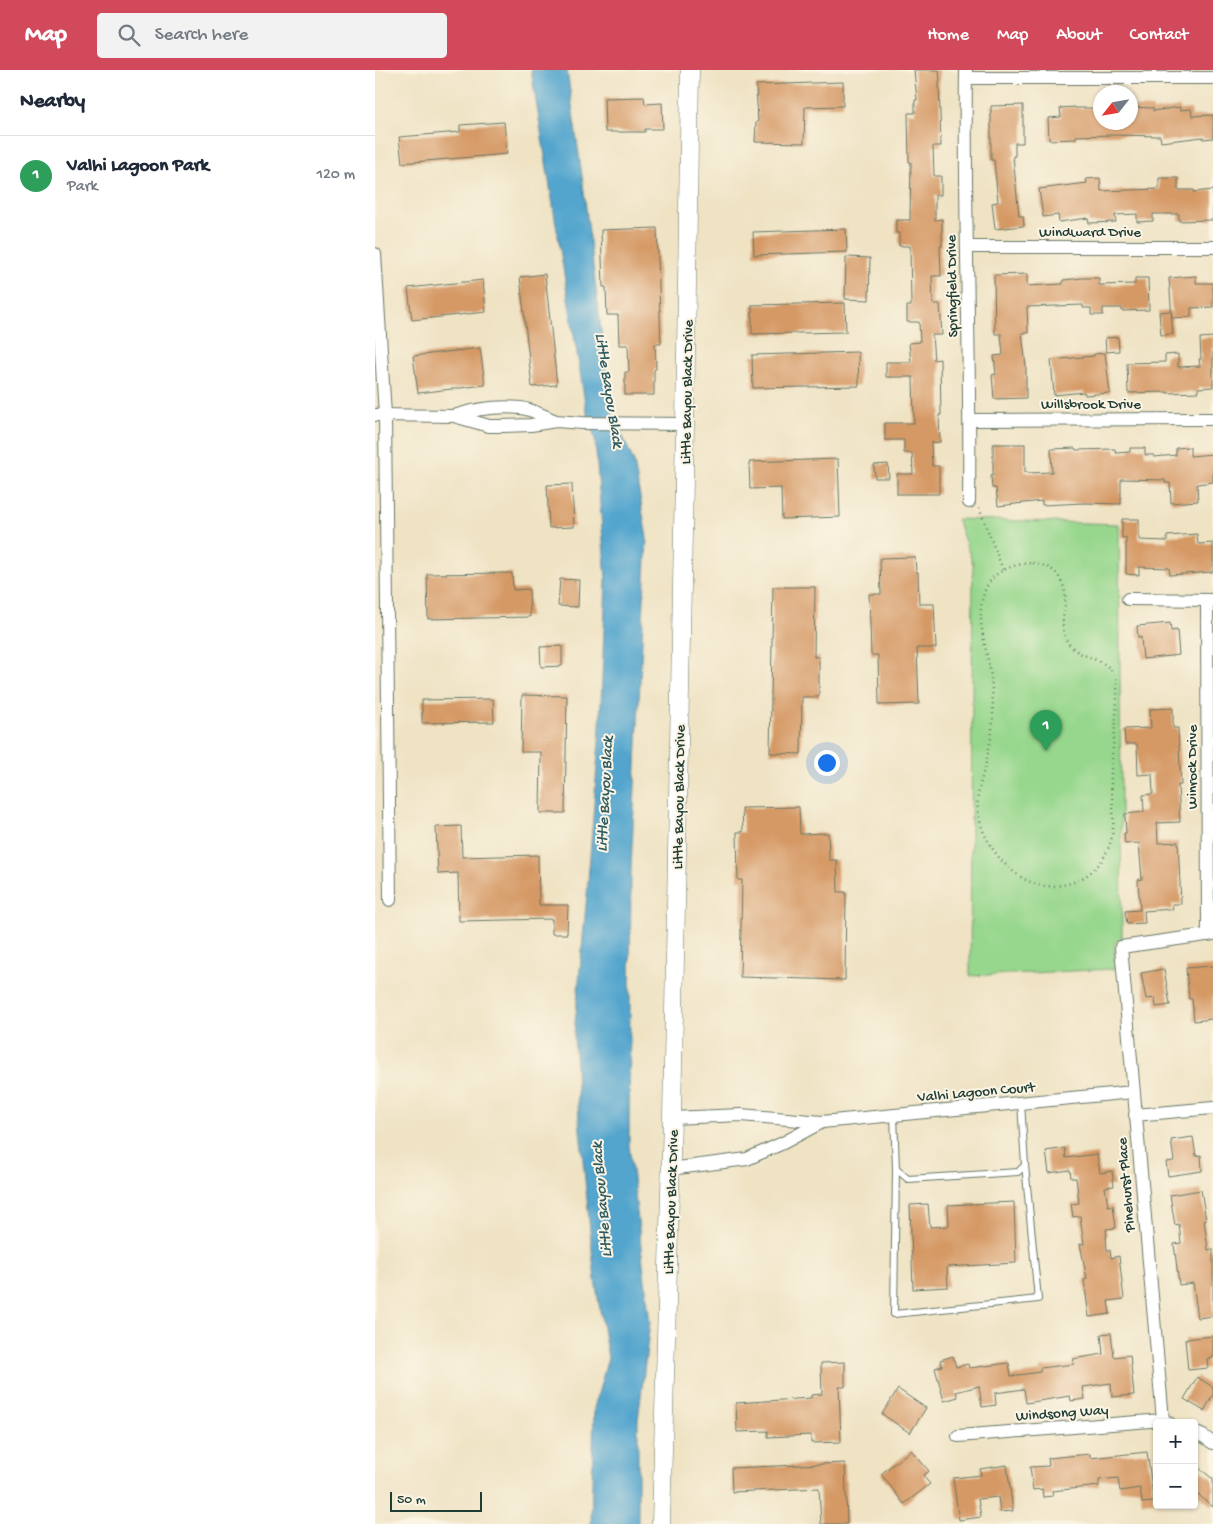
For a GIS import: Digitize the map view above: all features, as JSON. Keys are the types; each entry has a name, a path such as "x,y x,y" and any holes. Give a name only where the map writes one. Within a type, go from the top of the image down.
{"main road":[{"name":"Little Bayou Black Drive","path":"661,1524 671,1169 690,70"}],"street":[{"path":"966,74 1213,78"},
{"name":"Springfield Drive","path":"966,74 967,248 973,504"},
{"name":"Windward Drive","path":"967,248 1213,248"},
{"path":"375,254 390,900"},
{"path":"454,416 488,408 522,408 556,421"},
{"path":"380,415 454,416 489,426 531,425 556,421 685,424"},
{"name":"Willsbrook Drive","path":"970,420 1213,418"},
{"path":"1128,599 1210,600"},
{"name":"Winrock Drive","path":"1210,600 1210,935"},
{"name":"Pinehurst Place","path":"1166,1419 1135,1115 1121,947 1210,935"},
{"name":"Valhi Lagoon Court","path":"672,1118 741,1115 822,1122 1133,1092"},
{"path":"1135,1115 1213,1108"},
{"name":"Valhi Lagoon Court","path":"671,1169 747,1159 783,1143 822,1122"},
{"name":"Windsong Way","path":"958,1436 1153,1423"},
{"path":"1198,1434 1213,1442"}],"lane":[{"path":"894,1115 896,1169 894,1314 1038,1299 1021,1103"},
{"path":"896,1169 908,1179 1018,1172 1025,1164"}],"path":[{"path":"973,504 1003,570"},
{"path":"1033,563 1050,568 1057,573 1066,590 1063,625 1065,637 1071,646 1079,652 1108,666 1117,680 1111,774 1112,836 1103,859 1095,870 1071,884 1044,886 1019,876 997,856 981,826 978,791 988,754 993,714 991,677 981,628 982,598 986,587 994,576 1003,570 1021,564 1033,563"}],"green space":[{"path":"957,519 1119,524 1122,938 1115,943 1114,969 970,976 973,564"}],"water":[{"name":"Little Bayou Black","path":"531,70 567,70 611,410 634,462 647,538 631,869 629,1144 650,1323 638,1420 638,1524 591,1524 594,1408 608,1358 595,1280 579,1120 574,1035 600,728 606,580 595,439 586,409"}],"building":[{"path":"914,70 939,70 940,82 941,146 933,146 934,176 941,176 941,195 935,195 935,220 942,219 942,246 940,246 941,276 932,276 933,304 940,304 942,335 932,335 934,360 940,359 941,415 939,415 940,442 931,443 932,466 939,466 939,494 897,494 897,474 913,474 912,453 904,453 904,440 885,440 885,423 914,423 913,377 886,377 886,362 911,362 909,343 920,342 919,322 907,322 907,306 911,306 910,246 899,246 899,233 896,233 896,220 910,220 911,162 909,162 908,113 915,113 915,100 917,100"},
{"path":"843,82 843,106 805,107 804,143 755,142 756,122 758,122 756,85"},
{"path":"644,97 645,104 662,103 663,129 645,129 645,132 605,132 604,98"},
{"path":"1023,105 1023,143 1015,143 1015,156 1013,156 1019,216 1023,216 1024,226 995,229 992,203 998,202 994,160 991,160 991,106"},
{"path":"1138,107 1153,108 1153,111 1180,107 1180,110 1191,109 1192,116 1213,115 1213,138 1203,139 1203,137 1161,142 1160,136 1113,135 1076,136 1076,139 1049,140 1048,118 1061,117 1060,108 1093,108 1093,130 1138,130"},
{"path":"504,122 507,154 402,163 399,137 460,132 460,125"},
{"path":"1100,178 1101,191 1159,189 1159,178 1178,178 1178,190 1194,190 1194,192 1213,190 1213,220 1179,221 1179,214 1153,214 1153,221 1137,222 1137,214 1115,215 1116,222 1089,223 1088,218 1059,222 1058,215 1043,217 1039,189 1087,183 1086,179"},
{"path":"657,228 661,344 655,344 654,395 625,395 625,372 629,372 628,345 619,345 618,315 607,315 606,287 603,287 601,230"},
{"path":"846,229 847,252 754,255 753,232"},
{"path":"846,257 870,258 869,300 845,299"},
{"path":"545,274 557,385 532,387 520,277"},
{"path":"1027,274 1027,286 1063,284 1063,280 1083,278 1099,278 1099,285 1135,284 1135,278 1148,278 1149,310 1122,311 1122,308 1103,308 1103,315 1091,315 1091,308 1083,308 1083,305 1027,307 1028,333 1022,333 1026,367 1026,398 994,399 992,375 996,374 994,356 1003,355 1001,334 995,334 994,275"},
{"path":"1196,276 1196,283 1213,283 1213,307 1191,308 1191,317 1172,318 1169,278"},
{"path":"483,280 486,312 412,320 408,288"},
{"path":"845,303 846,332 752,334 752,305"},
{"path":"1171,311 1173,334 1161,335 1159,312"},
{"path":"1118,337 1119,351 1106,352 1105,338"},
{"path":"1213,337 1213,387 1198,388 1198,392 1128,393 1127,363 1165,362 1165,355 1178,354 1178,367 1200,366 1200,338"},
{"path":"480,348 485,385 418,393 413,356"},
{"path":"858,352 859,386 753,388 752,355"},
{"path":"1105,353 1110,393 1085,395 1084,392 1054,395 1051,360 1094,356 1094,354"},
{"path":"993,444 1025,444 1025,472 1028,473 1052,472 1051,449 1115,449 1116,453 1130,452 1130,448 1145,448 1145,455 1154,455 1154,457 1176,455 1176,448 1190,447 1190,456 1213,454 1213,482 1197,484 1198,501 1171,503 1170,483 1165,483 1165,480 1121,479 1121,504 1042,505 1042,501 998,506 996,488 992,488 991,476 993,475"},
{"path":"838,459 840,517 782,519 781,488 750,489 749,462"},
{"path":"888,464 889,478 875,478 874,465"},
{"path":"572,484 574,527 549,528 547,485"},
{"path":"1122,519 1139,519 1139,540 1167,541 1167,536 1197,534 1198,544 1213,543 1213,572 1170,575 1169,568 1139,567 1139,575 1126,574 1126,537 1122,538"},
{"path":"915,557 916,572 918,572 919,604 934,604 936,648 917,648 919,704 879,705 878,655 871,655 869,594 881,594 880,558"},
{"path":"512,573 513,590 529,589 530,617 428,619 427,574"},
{"path":"560,579 579,580 578,607 558,606"},
{"path":"773,587 815,587 814,657 819,657 819,697 802,697 801,754 770,753"},
{"path":"1170,623 1171,631 1177,630 1179,655 1143,659 1141,637 1138,638 1137,626"},
{"path":"562,646 562,666 541,667 540,647"},
{"path":"522,695 567,696 565,813 540,813 541,752 521,752"},
{"path":"493,699 494,722 422,723 422,700"},
{"path":"1173,708 1173,728 1178,728 1181,785 1178,785 1180,822 1157,823 1158,843 1178,842 1181,904 1172,904 1173,909 1144,911 1145,923 1127,924 1125,911 1140,910 1138,880 1142,879 1139,843 1125,844 1125,814 1144,812 1143,795 1153,794 1152,774 1138,775 1137,744 1125,744 1124,729 1151,728 1150,709"},
{"path":"799,807 800,834 828,833 829,860 837,860 838,892 846,892 845,980 740,977 742,880 738,880 737,832 743,832 742,808"},
{"path":"461,826 462,857 538,855 539,905 568,905 567,934 552,934 552,919 459,921 458,873 438,874 436,827"},
{"path":"1213,966 1213,1019 1194,1021 1192,999 1189,999 1186,968"},
{"path":"1164,969 1170,1005 1156,1007 1155,998 1146,999 1141,973"},
{"path":"1193,1137 1196,1156 1201,1155 1202,1171 1168,1176 1166,1162 1174,1161 1171,1140"},
{"path":"1065,1148 1066,1158 1097,1154 1100,1173 1112,1171 1114,1186 1105,1187 1108,1206 1113,1205 1116,1228 1106,1229 1107,1250 1110,1250 1111,1258 1119,1256 1124,1299 1108,1301 1110,1314 1089,1317 1084,1280 1087,1279 1080,1244 1084,1244 1080,1216 1073,1217 1071,1204 1079,1203 1076,1178 1071,1178 1070,1170 1049,1173 1046,1151"},
{"path":"1201,1190 1208,1250 1213,1249 1213,1316 1198,1318 1193,1283 1179,1285 1174,1244 1181,1243 1179,1224 1175,1225 1170,1195"},
{"path":"1014,1202 1016,1263 947,1267 948,1287 913,1289 910,1205 928,1204 930,1227 949,1226 948,1205"},
{"path":"1111,1333 1114,1357 1130,1355 1134,1395 1112,1397 1111,1383 1083,1387 1085,1399 1071,1401 1070,1396 1026,1403 1024,1389 995,1393 996,1405 982,1407 979,1386 956,1392 958,1397 944,1401 935,1368 942,1366 940,1360 953,1356 956,1367 968,1364 969,1368 1009,1363 1011,1376 1040,1372 1040,1368 1074,1364 1073,1359 1103,1354 1101,1334"},
{"path":"1213,1336 1213,1358 1207,1359 1208,1368 1188,1370 1185,1339"},
{"path":"845,1362 845,1387 839,1387 841,1442 811,1443 811,1435 768,1437 768,1431 737,1432 736,1403 811,1398 811,1395 822,1394 821,1363"},
{"path":"1197,1377 1213,1387 1213,1395 1204,1411 1184,1399"},
{"path":"898,1389 926,1408 910,1433 882,1414"},
{"path":"911,1450 929,1471 923,1476 930,1484 904,1504 881,1474"},
{"path":"1147,1452 1153,1502 1142,1503 1140,1488 1120,1491 1118,1478 1099,1480 1099,1486 1052,1491 1053,1496 1043,1497 1042,1489 1033,1490 1030,1467 1049,1466 1048,1458 1090,1454 1090,1458"},
{"path":"845,1463 847,1524 821,1524 819,1488 732,1492 731,1468"},
{"path":"1007,1465 1013,1511 1000,1512 998,1497 978,1499 981,1517 959,1520 953,1478 981,1475 980,1469"},
{"path":"1198,1467 1213,1479 1213,1507 1198,1494"}],"place":[{"name":"Valhi Lagoon Park","path":"1046,751"}]}
